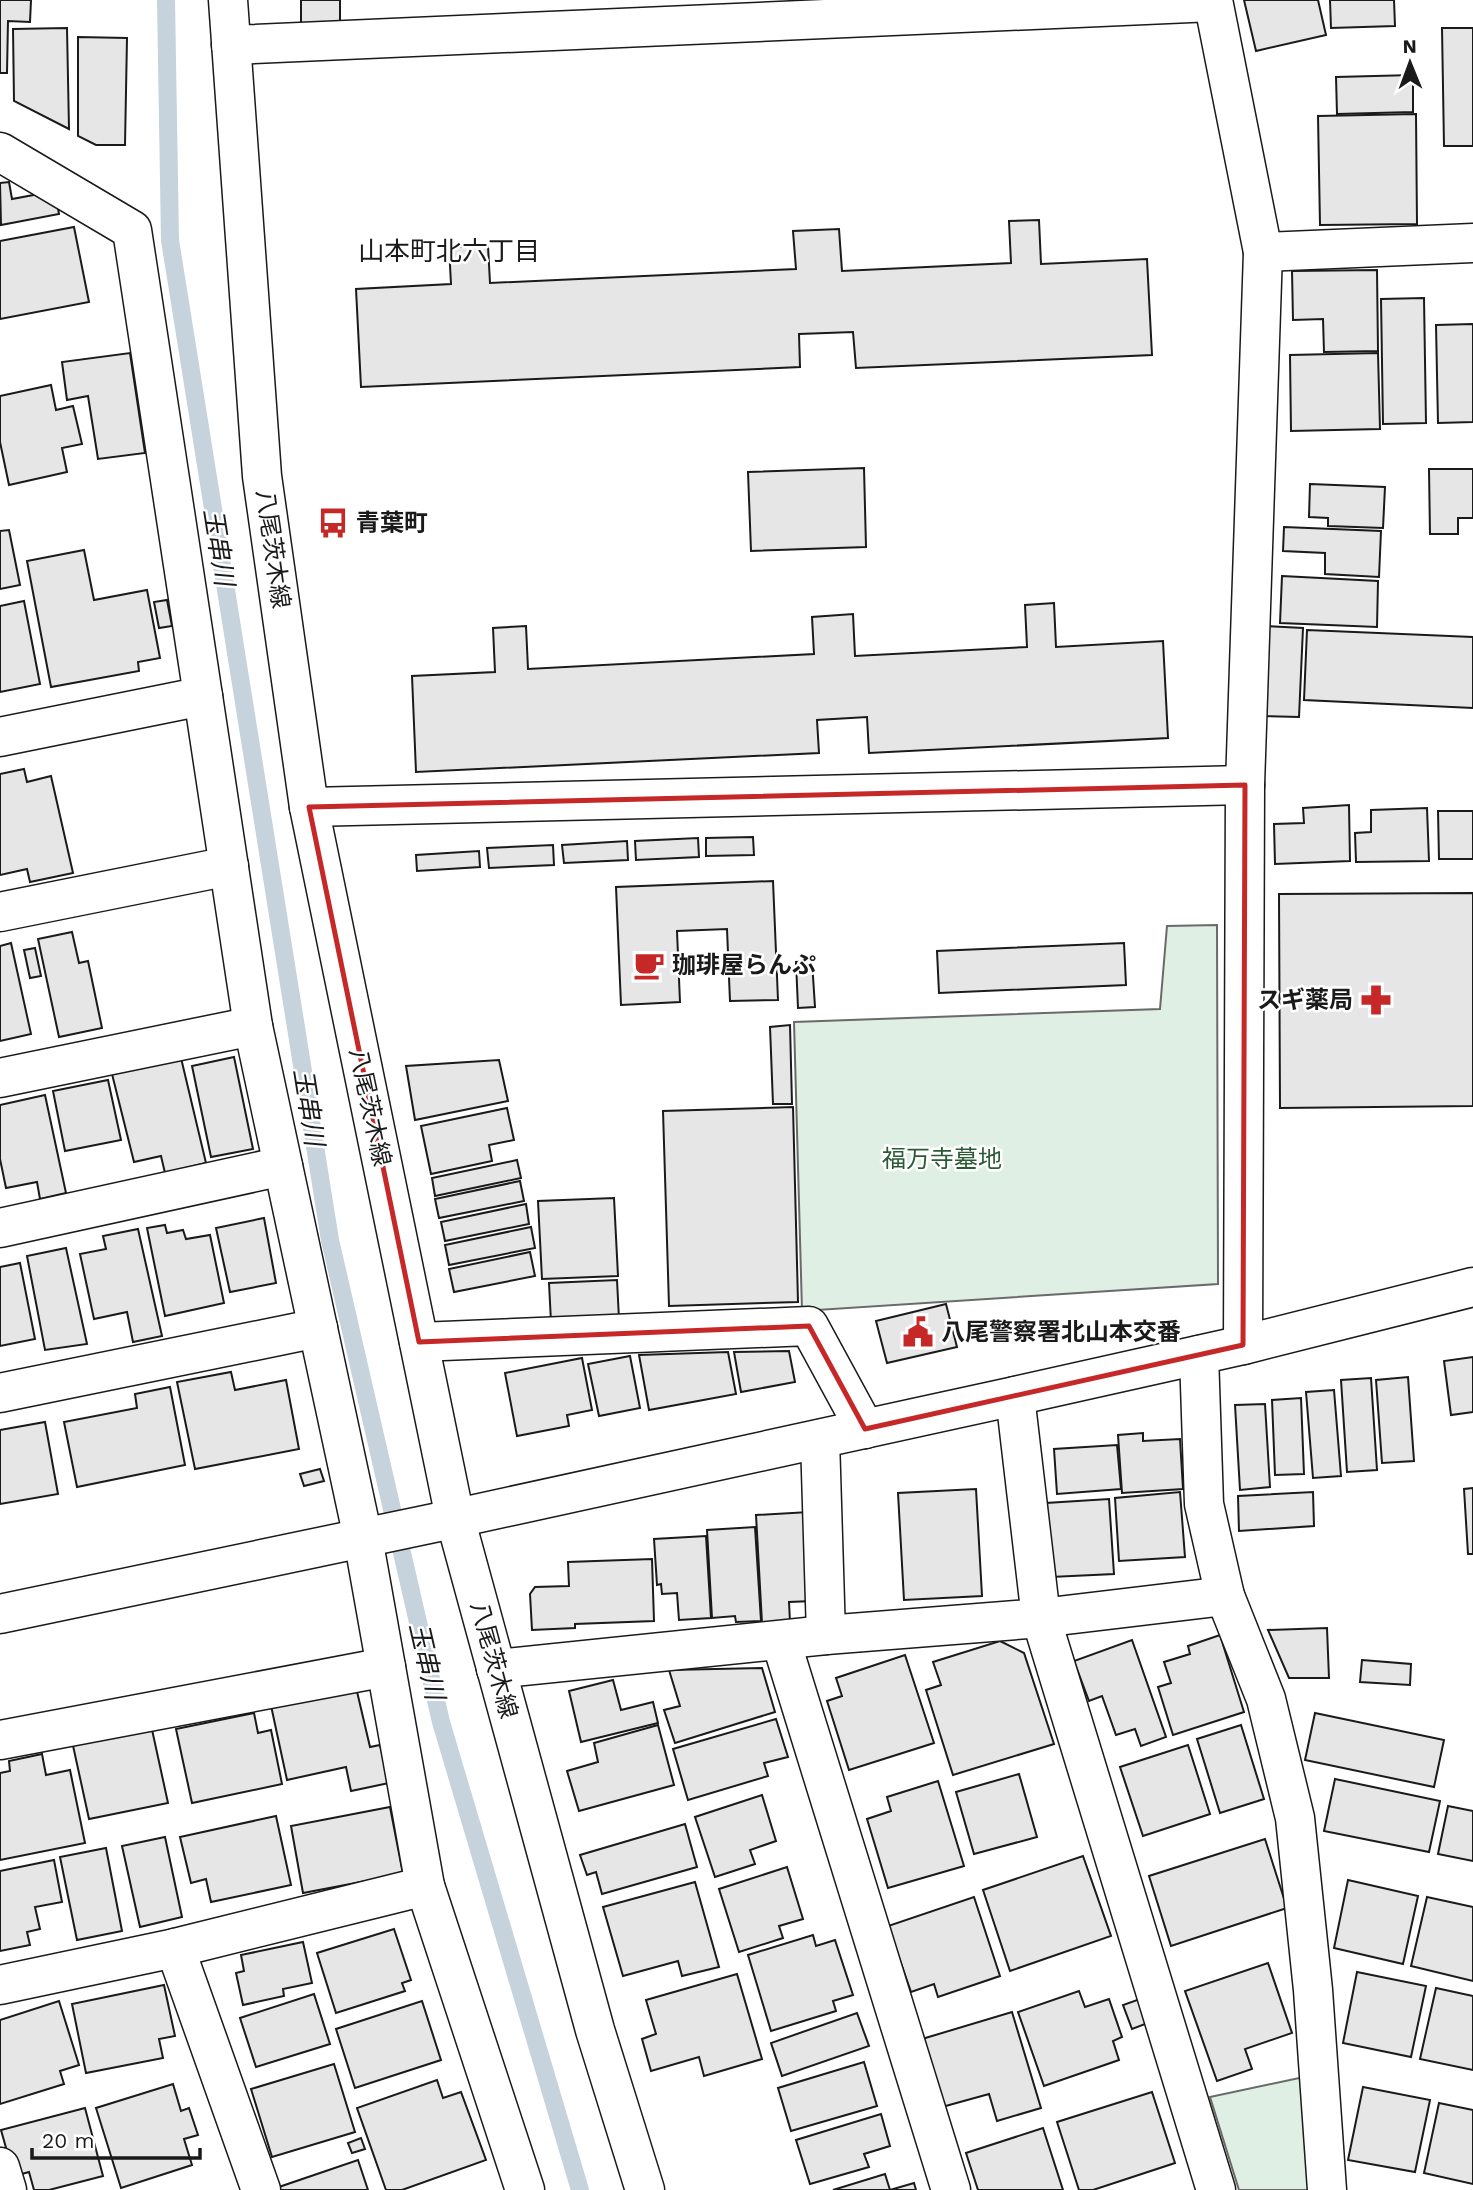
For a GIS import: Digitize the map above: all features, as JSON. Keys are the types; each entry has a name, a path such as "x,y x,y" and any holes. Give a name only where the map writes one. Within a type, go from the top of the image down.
{"street":[{"name":"八尾茨木線","path":"228,0 262,476 309,807 419,1342 445,1521 496,1669 596,2030 645,2190"},
{"path":"231,45 1213,1 1263,253 1245,785 1243,1345"},
{"path":"0,152 132,230 253,1026 365,1538 425,1886 525,2190"},
{"path":"1263,253 1473,243"},
{"path":"0,737 203,696"},
{"path":"309,807 1245,785"},
{"path":"0,912 229,866"},
{"path":"0,1078 253,1026"},
{"path":"0,1228 283,1166"},
{"path":"0,1614 445,1521 1015,1396 1243,1345 1473,1287"},
{"path":"419,1342 809,1326 865,1429"},
{"path":"0,1393 318,1328"},
{"path":"1199,1355 1204,1504 1225,1596 1266,1699 1295,1818 1314,2004 1327,2190"},
{"path":"1015,1396 1041,1618 1216,2190"},
{"path":"820,1439 826,1635"},
{"path":"496,1669 826,1635 1041,1618 1225,1596"},
{"path":"781,1641 951,2190"},
{"path":"0,1740 386,1667"},
{"path":"0,1985 175,1948 425,1886"},
{"path":"175,1948 261,2190"},
{"path":"0,2167 7,2190"}],"highlighted area":[{"path":"1245,785 1243,1345 865,1429 809,1326 419,1342 309,807"}],"green space":[{"name":"福万寺墓地","path":"1217,925 1218,1284 802,1311 794,1022 1160,1009 1167,926"},
{"path":"1304,2077 1308,2190 1239,2190 1210,2097"}],"building":[{"path":"0,0 31,0 30,22 8,21 7,73 0,73"},
{"path":"301,0 340,0 340,23 301,23"},
{"path":"1244,0 1318,0 1326,35 1256,51"},
{"path":"1330,0 1394,0 1395,26 1331,28"},
{"path":"67,28 69,129 14,101 13,29"},
{"path":"1442,28 1473,28 1473,146 1444,146"},
{"path":"78,37 127,38 125,145 96,145 78,136"},
{"path":"1413,75 1413,112 1337,114 1336,77"},
{"path":"1416,114 1417,224 1320,225 1318,116"},
{"path":"9,182 12,199 55,191 59,214 1,225 0,183"},
{"path":"1039,220 1041,264 1147,259 1152,355 856,368 853,332 799,334 800,367 361,387 356,289 451,284 449,247 488,246 490,283 796,269 793,231 839,229 842,271 1011,263 1009,221"},
{"path":"74,227 89,302 0,319 0,241"},
{"path":"1377,270 1378,351 1324,352 1323,319 1293,320 1292,271"},
{"path":"1424,298 1426,423 1383,424 1381,299"},
{"path":"1473,324 1473,422 1438,423 1436,325"},
{"path":"130,353 145,453 98,459 88,396 67,400 62,362"},
{"path":"1378,353 1380,429 1291,431 1290,355"},
{"path":"51,385 56,410 73,406 82,444 62,448 67,472 9,485 0,442 0,396"},
{"path":"864,468 866,547 751,551 748,472"},
{"path":"1429,469 1473,469 1473,518 1458,518 1458,534 1430,534"},
{"path":"1310,484 1385,487 1383,528 1328,526 1328,518 1309,517"},
{"path":"1284,527 1381,531 1379,577 1325,574 1325,553 1283,551"},
{"path":"9,530 20,585 0,589 0,531"},
{"path":"84,550 94,600 147,590 160,658 138,662 139,671 51,687 27,561"},
{"path":"1282,576 1378,581 1377,627 1280,623"},
{"path":"167,600 172,626 159,628 154,602"},
{"path":"24,601 40,684 0,692 0,606"},
{"path":"1054,603 1056,647 1163,641 1168,738 869,753 867,717 817,720 819,753 416,772 412,676 495,672 493,628 526,626 528,669 814,654 812,617 853,614 855,656 1027,647 1025,605"},
{"path":"1263,626 1303,628 1299,717 1259,716"},
{"path":"1307,630 1473,637 1473,708 1304,700"},
{"path":"24,769 27,782 51,776 73,873 30,882 27,869 0,875 0,774"},
{"path":"1349,805 1350,861 1275,864 1274,824 1304,823 1303,808"},
{"path":"1427,808 1429,861 1356,862 1355,833 1371,832 1371,810"},
{"path":"1438,811 1473,811 1473,859 1439,859"},
{"path":"753,837 754,855 706,856 706,838"},
{"path":"698,838 699,857 636,860 635,841"},
{"path":"627,841 628,860 564,863 562,845"},
{"path":"553,845 554,865 489,868 487,848"},
{"path":"479,851 480,867 417,871 416,855"},
{"name":"珈琲屋らんぷ","path":"773,881 778,1000 730,1001 727,929 677,931 680,1002 621,1005 616,887"},
{"name":"スギ薬局","path":"1473,893 1473,1106 1280,1108 1279,894"},
{"path":"72,932 79,963 88,961 102,1028 59,1037 38,939"},
{"path":"11,943 31,1034 0,1041 0,946"},
{"path":"1124,943 1126,985 939,993 937,951"},
{"path":"35,948 41,976 30,978 24,950"},
{"path":"812,961 815,1007 798,1008 796,962"},
{"path":"790,1025 792,1104 773,1104 770,1027"},
{"path":"234,1057 253,1149 211,1157 192,1066"},
{"path":"181,1058 206,1163 165,1173 161,1156 134,1162 112,1074"},
{"path":"499,1060 508,1101 415,1120 406,1066"},
{"path":"108,1080 121,1140 65,1151 53,1091"},
{"path":"45,1095 66,1193 40,1199 37,1182 6,1188 0,1159 0,1105"},
{"path":"793,1107 798,1302 669,1306 663,1111"},
{"path":"507,1108 514,1140 489,1145 492,1161 431,1174 421,1126"},
{"path":"517,1160 521,1178 435,1196 432,1178"},
{"path":"520,1181 524,1201 439,1218 435,1199"},
{"path":"614,1198 618,1276 542,1279 538,1201"},
{"path":"526,1204 529,1224 445,1241 441,1222"},
{"path":"264,1218 276,1283 230,1292 216,1228"},
{"path":"165,1225 167,1233 183,1230 186,1239 210,1235 224,1303 165,1316 147,1228"},
{"path":"531,1227 535,1248 449,1265 445,1245"},
{"path":"138,1229 162,1336 133,1342 127,1312 94,1319 80,1254 106,1249 103,1236"},
{"path":"66,1248 87,1344 45,1350 27,1256"},
{"path":"530,1252 535,1276 454,1292 449,1269"},
{"path":"20,1263 35,1339 0,1346 0,1267"},
{"path":"617,1280 619,1319 551,1322 549,1283"},
{"path":"946,1304 957,1347 887,1363 876,1321"},
{"path":"789,1351 795,1382 741,1392 734,1352"},
{"path":"728,1352 736,1394 649,1410 639,1355"},
{"path":"630,1356 640,1408 599,1416 588,1364"},
{"path":"1473,1357 1473,1412 1451,1415 1444,1361"},
{"path":"582,1358 592,1410 567,1415 569,1426 517,1436 505,1373"},
{"path":"231,1372 235,1390 286,1380 299,1449 195,1469 177,1382"},
{"path":"1408,1377 1414,1461 1382,1463 1376,1380"},
{"path":"1371,1378 1377,1470 1347,1472 1341,1380"},
{"path":"170,1387 185,1465 77,1487 64,1422 137,1408 135,1394"},
{"path":"1334,1390 1341,1476 1313,1478 1306,1392"},
{"path":"1301,1398 1304,1474 1275,1475 1272,1400"},
{"path":"1265,1404 1270,1487 1240,1490 1235,1405"},
{"path":"45,1422 58,1494 0,1504 0,1430"},
{"path":"1143,1433 1143,1441 1180,1439 1183,1489 1122,1493 1118,1435"},
{"path":"1117,1445 1121,1489 1057,1494 1054,1449"},
{"path":"320,1469 324,1481 304,1486 300,1474"},
{"path":"1473,1488 1473,1554 1468,1554 1464,1489"},
{"path":"976,1489 982,1596 904,1600 898,1493"},
{"path":"1180,1492 1185,1557 1119,1561 1115,1498"},
{"path":"1313,1492 1314,1526 1239,1531 1238,1496"},
{"path":"1109,1499 1114,1574 1051,1577 1046,1503"},
{"path":"809,1512 813,1601 789,1602 790,1622 762,1623 756,1515"},
{"path":"755,1527 761,1621 736,1622 735,1616 712,1618 707,1530"},
{"path":"706,1536 711,1618 679,1620 677,1593 662,1594 661,1584 657,1585 654,1539"},
{"path":"652,1559 654,1621 575,1624 575,1628 532,1630 530,1594 535,1587 569,1586 568,1562"},
{"path":"1327,1628 1329,1678 1289,1678 1268,1630"},
{"path":"1220,1635 1244,1712 1173,1735 1158,1687 1171,1683 1164,1662 1190,1654 1188,1646"},
{"path":"1132,1640 1166,1737 1141,1746 1135,1729 1116,1735 1102,1696 1089,1701 1074,1661"},
{"path":"1000,1641 1024,1653 1054,1744 953,1775 926,1690 941,1685 933,1662"},
{"path":"905,1655 934,1743 849,1770 827,1701 842,1696 836,1678"},
{"path":"1362,1660 1411,1664 1410,1685 1360,1682"},
{"path":"762,1668 775,1712 675,1743 664,1710 680,1706 669,1670"},
{"path":"613,1680 621,1710 653,1702 658,1723 581,1742 569,1691"},
{"path":"355,1683 370,1747 380,1745 389,1783 351,1791 346,1767 287,1780 270,1701"},
{"path":"254,1713 258,1733 271,1730 282,1784 192,1803 176,1729"},
{"path":"1315,1713 1444,1740 1434,1787 1305,1760"},
{"path":"776,1719 788,1757 764,1763 768,1776 688,1800 673,1749"},
{"path":"151,1725 168,1803 89,1819 72,1741"},
{"path":"658,1725 674,1785 579,1811 567,1771 598,1762 594,1743"},
{"path":"1241,1725 1264,1799 1220,1813 1197,1739"},
{"path":"1188,1745 1210,1814 1143,1836 1120,1767"},
{"path":"42,1754 46,1775 70,1770 85,1843 0,1860 0,1773 10,1771 9,1761"},
{"path":"1019,1774 1037,1837 974,1854 956,1792"},
{"path":"1335,1779 1440,1801 1429,1852 1324,1831"},
{"path":"938,1781 964,1866 888,1888 867,1819 891,1811 887,1797"},
{"path":"762,1795 776,1841 750,1850 755,1864 715,1877 695,1817"},
{"path":"1448,1806 1473,1811 1473,1861 1438,1854"},
{"path":"390,1807 403,1874 303,1893 291,1826"},
{"path":"276,1816 291,1885 211,1902 206,1879 191,1883 180,1837"},
{"path":"685,1824 697,1867 602,1894 596,1872 587,1875 580,1855"},
{"path":"165,1837 182,1917 140,1927 122,1846"},
{"path":"1265,1839 1287,1908 1171,1946 1149,1876"},
{"path":"106,1848 122,1931 77,1940 60,1857"},
{"path":"1083,1856 1111,1936 1010,1971 983,1890"},
{"path":"54,1860 62,1902 35,1907 40,1929 27,1932 30,1945 0,1951 0,1871"},
{"path":"787,1867 803,1919 779,1926 783,1938 739,1952 719,1889"},
{"path":"1348,1880 1418,1896 1403,1964 1334,1948"},
{"path":"695,1882 719,1967 682,1976 678,1961 623,1976 603,1907"},
{"path":"974,1897 1000,1976 938,1997 934,1984 911,1992 888,1926"},
{"path":"1427,1897 1473,1907 1473,1981 1411,1966"},
{"path":"394,1929 411,1980 402,1983 405,1991 336,2013 317,1953"},
{"path":"813,1935 816,1946 835,1940 853,1995 833,2001 836,2011 771,2031 748,1955"},
{"path":"303,1942 312,1983 283,1989 284,1996 243,2005 236,1973 244,1971 241,1955"},
{"path":"1268,1963 1292,2033 1245,2049 1252,2069 1217,2081 1185,1991"},
{"path":"1357,1972 1426,1986 1411,2057 1343,2043"},
{"path":"737,1974 762,2059 704,2076 699,2057 651,2071 642,2039 656,2034 646,2000"},
{"path":"164,1985 175,2036 159,2039 163,2058 86,2073 72,2004"},
{"path":"1436,1988 1473,1996 1473,2070 1420,2059"},
{"path":"1079,1991 1085,2007 1109,1999 1122,2037 1113,2041 1119,2060 1044,2086 1018,2012"},
{"path":"314,1994 330,2044 256,2067 240,2018"},
{"path":"1140,1999 1148,2023 1132,2029 1123,2005"},
{"path":"59,2001 79,2065 60,2071 64,2084 0,2104 0,2020"},
{"path":"422,2001 441,2060 355,2088 336,2029"},
{"path":"1012,2012 1041,2108 997,2121 989,2094 942,2107 922,2039"},
{"path":"857,2013 869,2046 782,2076 771,2043"},
{"path":"864,2062 877,2106 791,2131 778,2088"},
{"path":"334,2064 355,2132 272,2157 251,2089"},
{"path":"437,2080 443,2098 461,2092 486,2160 402,2190 386,2190 357,2108"},
{"path":"173,2084 181,2111 189,2108 198,2135 184,2139 192,2165 121,2188 96,2108"},
{"path":"1363,2087 1430,2100 1415,2172 1348,2160"},
{"path":"1152,2092 1175,2163 1093,2190 1079,2190 1057,2122"},
{"path":"1439,2103 1473,2110 1473,2184 1424,2173"},
{"path":"85,2108 103,2176 49,2190 34,2190 29,2172 14,2176 1,2130"},
{"path":"881,2114 890,2146 864,2154 869,2167 810,2184 796,2140"},
{"path":"1043,2128 1063,2190 978,2190 966,2153"},
{"path":"361,2138 365,2149 352,2153 348,2143"},
{"path":"358,2160 368,2190 280,2190 279,2187"},
{"path":"885,2174 890,2190 833,2190"},
{"path":"914,2183 916,2190 890,2190"}],"waterway":[{"name":"玉串川","path":"166,0 170,240 330,1240 441,1722 580,2190"}],"place":[{"name":"青葉町","path":"333,523"},
{"name":"珈琲屋らんぷ","path":"649,965"},
{"name":"スギ薬局","path":"1376,1000"},
{"name":"八尾警察署北山本交番","path":"918,1332"}],"district":[{"name":"山本町北六丁目","path":"449,251"}]}
